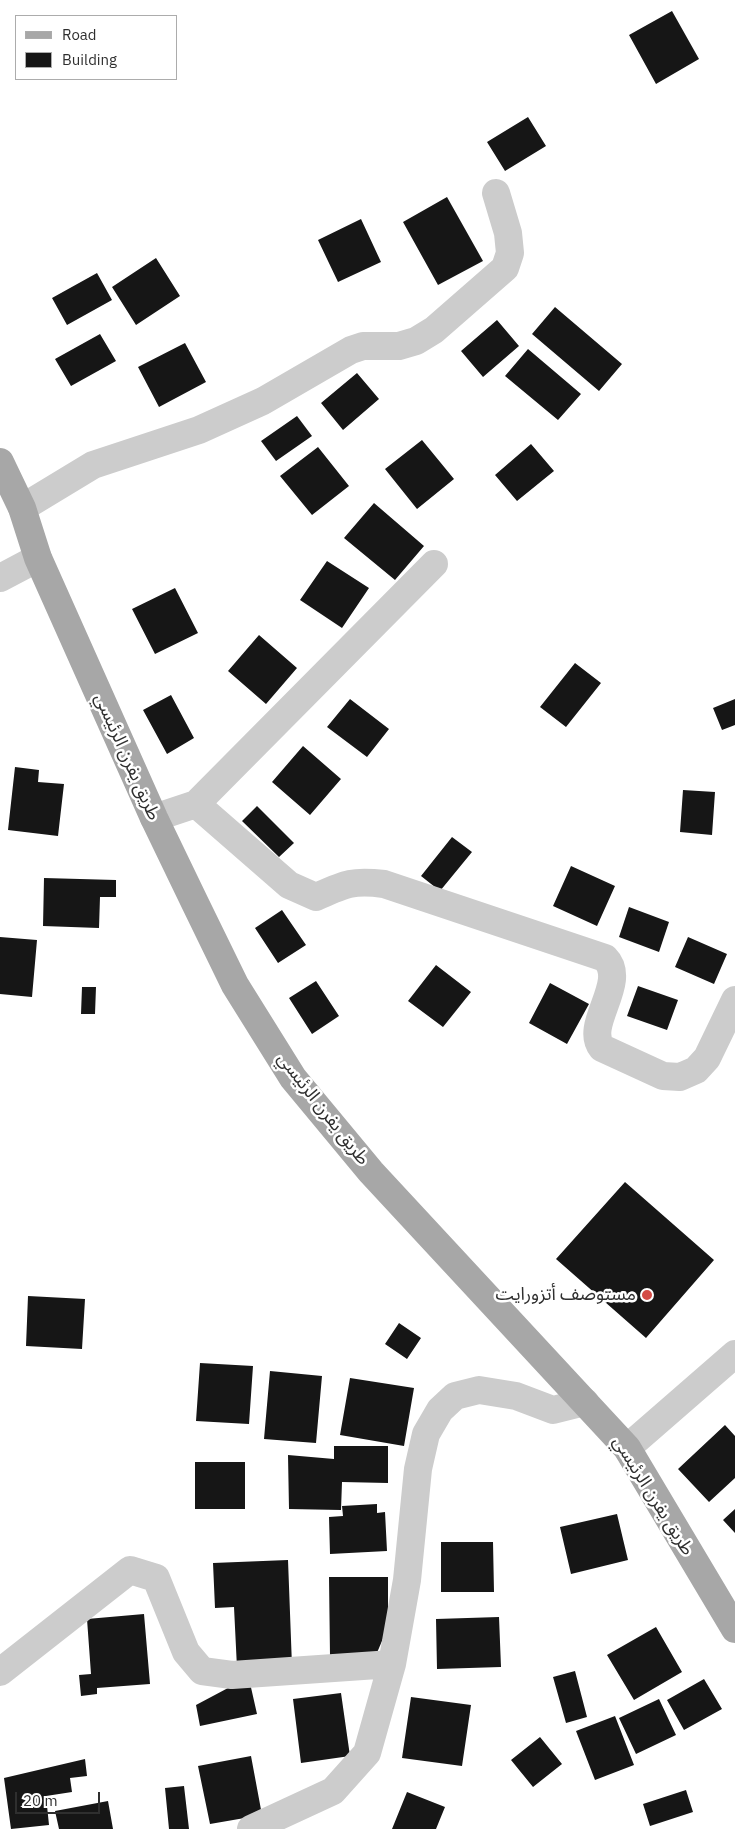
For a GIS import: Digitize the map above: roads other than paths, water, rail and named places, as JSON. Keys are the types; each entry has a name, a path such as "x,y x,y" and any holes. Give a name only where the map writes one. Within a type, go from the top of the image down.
{"main road":[{"name":"طريق يفرن الرئيسي","path":"0,462 22,508 38,558 154,818 235,985 293,1078 371,1172 627,1448 735,1629"}],"street":[{"path":"22,508 93,465 199,430 255,405 351,350 363,346 399,346 416,341 434,330 505,268 510,253 508,233 496,193"},
{"path":"0,578 38,558"},
{"path":"154,818 196,804 434,564"},
{"path":"196,804 288,886 316,897 344,884 364,882 384,884 605,958 611,964 612,977 597,1031 598,1044 602,1048 663,1076 680,1077 696,1070 707,1058 735,1000"},
{"path":"627,1448 735,1354"},
{"path":"251,1829 333,1791 367,1753 392,1664 406,1580 418,1469 426,1434 440,1410 455,1396 479,1390 516,1396 553,1410 586,1402"},
{"path":"0,1672 130,1570 156,1578 186,1652 202,1671 232,1675 392,1664"}],"place":[{"name":"مستوصف أتزورايت","path":"647,1295"}]}
